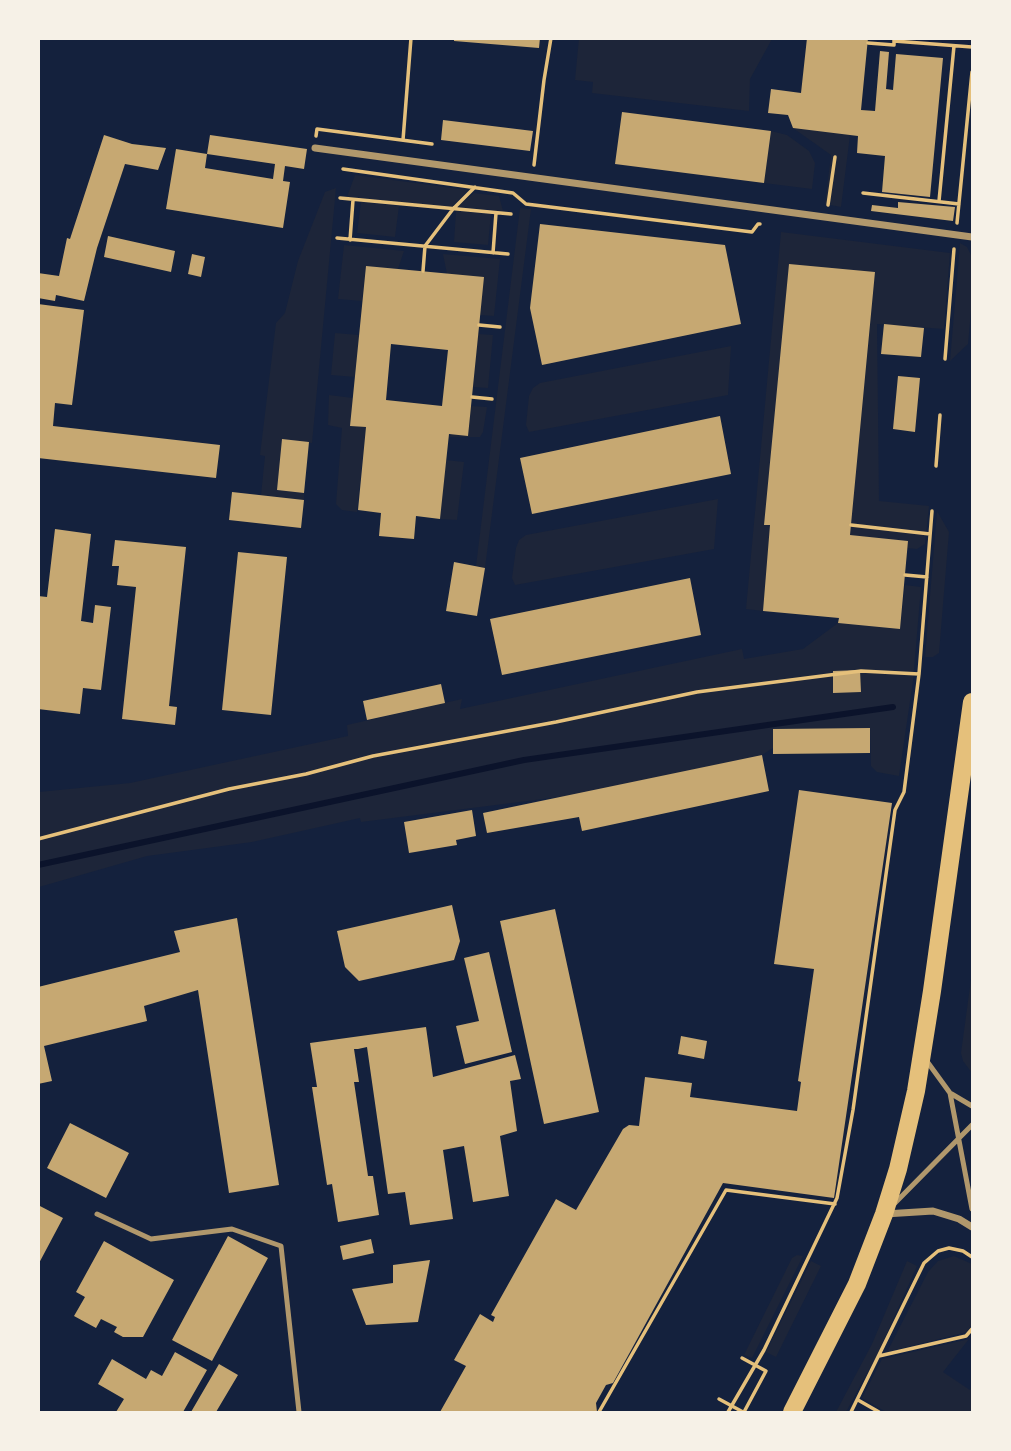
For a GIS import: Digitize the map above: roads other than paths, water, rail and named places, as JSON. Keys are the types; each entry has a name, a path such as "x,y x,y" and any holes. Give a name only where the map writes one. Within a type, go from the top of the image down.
{"main road":[{"path":"792,1412 857,1284 884,1214 909,1125 946,902 972,706"}],"street":[{"path":"315,148 972,237"},
{"path":"884,1214 933,1211 960,1219 972,1227"}],"lane":[{"path":"922,1055 950,1093 972,1106"},
{"path":"950,1093 972,1209"},
{"path":"884,1214 972,1125"},
{"path":"97,1214 151,1239 232,1229 281,1246 299,1412"}],"waterway":[{"path":"38,865 524,760 893,707"}]}
